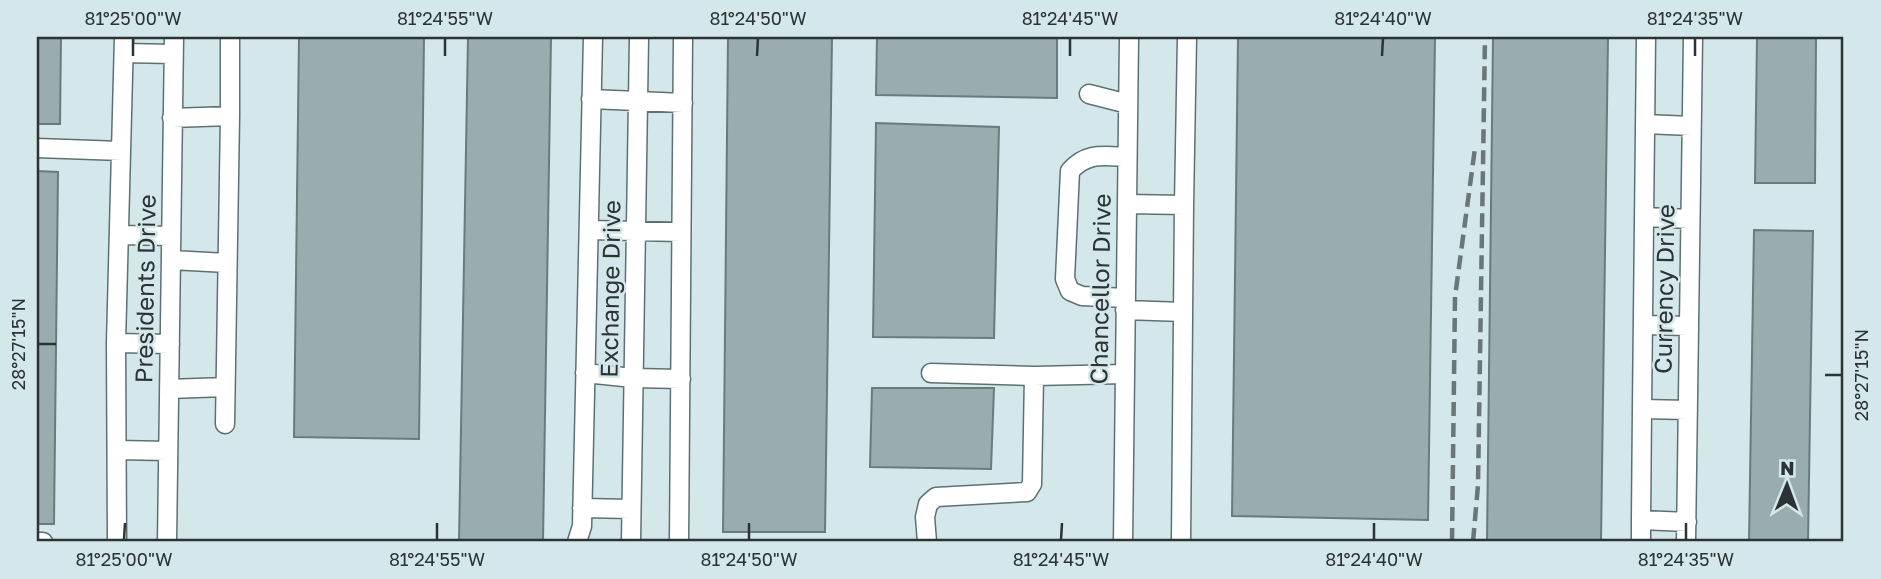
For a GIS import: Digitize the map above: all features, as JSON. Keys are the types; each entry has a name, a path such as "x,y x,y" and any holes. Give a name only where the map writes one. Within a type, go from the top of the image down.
{"street":[{"path":"225,424 230,37"},
{"path":"577,542 582,526 593,37"},
{"name":"Exchange Drive","path":"631,542 639,37"},
{"path":"678,542 683,37"},
{"name":"Chancellor Drive","path":"1123,542 1129,37"},
{"path":"1181,542 1187,37"},
{"path":"1640,542 1647,37"},
{"name":"Currency Drive","path":"1686,542 1693,37"},
{"path":"117,542 116,343 124,45 173,46"},
{"name":"Presidents Drive","path":"167,542 173,46"},
{"path":"1088,94 1128,104"},
{"path":"591,99 683,103"},
{"path":"172,118 230,116"},
{"path":"1645,124 1691,126"},
{"path":"37,148 121,151"},
{"path":"1128,156 1092,156 1080,160 1070,171 1065,279 1070,291 1082,296 1183,312"},
{"path":"1127,204 1184,205"},
{"path":"1644,217 1690,219"},
{"path":"589,230 681,232"},
{"path":"119,235 171,236"},
{"path":"171,260 227,263"},
{"path":"1643,325 1689,326"},
{"path":"116,343 170,344"},
{"path":"585,373 634,379 681,379"},
{"path":"931,373 1034,376 1125,374"},
{"path":"927,542 925,517 928,504 936,497 1027,492 1032,484 1034,376"},
{"path":"169,389 225,387"},
{"path":"1642,409 1688,410"},
{"path":"117,450 168,451"},
{"path":"582,508 631,509"},
{"path":"1641,520 1687,522"},
{"path":"37,542 43,542"}],"building":[{"path":"37,37 61,37 60,124 37,124"},
{"path":"299,37 424,37 419,439 294,437"},
{"path":"468,37 551,37 543,542 459,541"},
{"path":"728,37 832,37 825,532 723,532"},
{"path":"877,37 1057,37 1057,98 876,95"},
{"path":"1238,37 1435,37 1428,520 1232,516"},
{"path":"1493,37 1608,37 1601,542 1487,541"},
{"path":"1757,37 1816,37 1815,183 1755,183"},
{"path":"876,123 999,127 994,338 873,337"},
{"path":"37,171 58,172 54,524 37,524"},
{"path":"1754,230 1813,231 1808,542 1749,542"},
{"path":"872,388 994,388 991,469 870,467"}],"railway":[{"path":"1473,542 1478,485 1485,37"},
{"path":"1452,542 1455,297 1475,148"}]}
